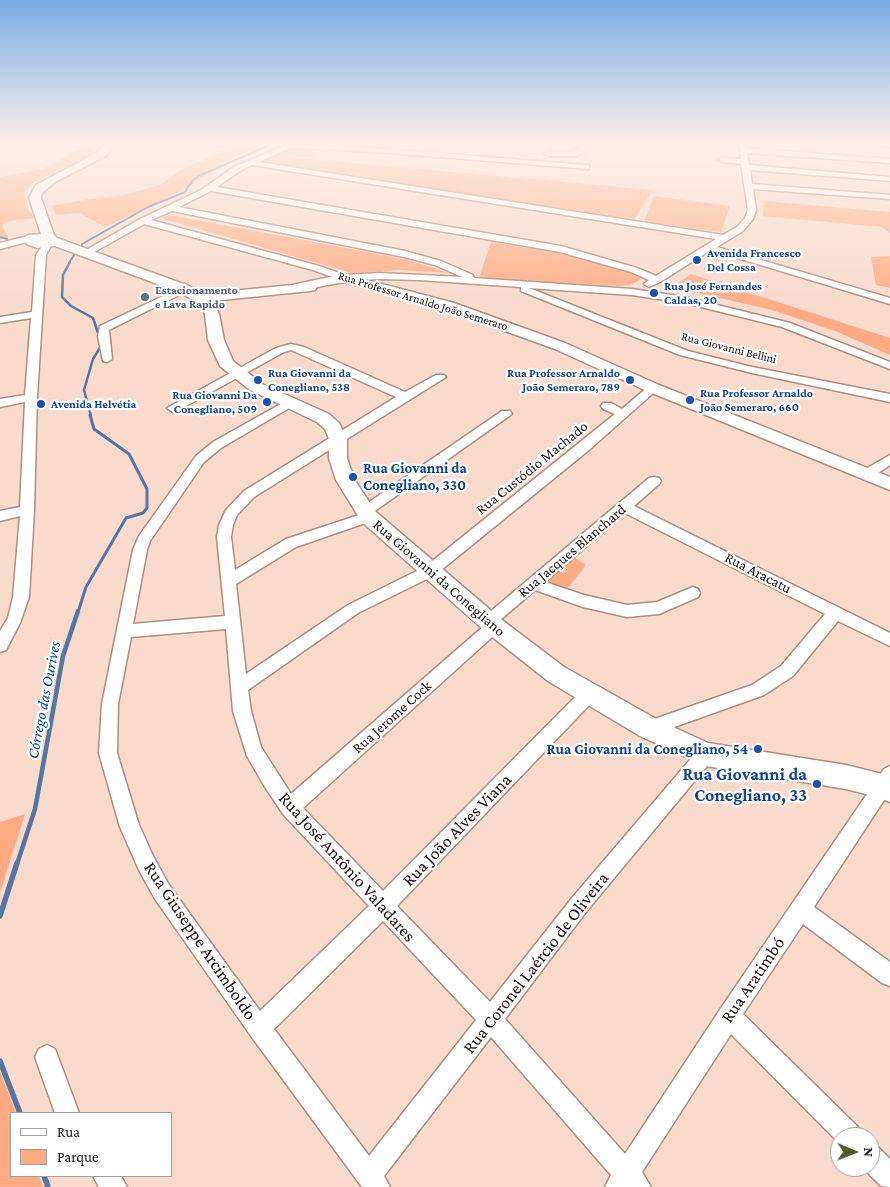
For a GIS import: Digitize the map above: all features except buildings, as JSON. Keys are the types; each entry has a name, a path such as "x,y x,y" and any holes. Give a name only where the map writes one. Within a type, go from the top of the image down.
{"main road":[{"path":"35,199 43,241 67,246 184,289 200,298 207,304 212,314 216,340 226,364 256,387 323,418 333,427 338,439"},
{"path":"200,298 296,288 340,281"},
{"name":"Rua Professor Arnaldo João Semeraro","path":"340,281 449,306 508,326 560,346 653,388 890,484"},
{"name":"Rua Giovanni da Conegliano","path":"338,439 338,458 345,480 367,515 430,571 556,674 649,728 706,754 888,784"}],"street":[{"path":"86,254 143,221 188,199"},
{"path":"276,199 561,249 634,270 657,280"},
{"path":"481,199 724,238"},
{"path":"632,292 657,280 740,228 749,219 752,210 750,199"},
{"path":"171,208 405,254 438,263 481,281"},
{"name":"Rua Professor Arnaldo João Semeraro","path":"143,221 316,268 340,281"},
{"path":"0,246 13,242 43,241 31,398 27,510 21,597 15,619 0,644"},
{"path":"709,247 890,301"},
{"name":"Rua Professor Arnaldo João Semeraro","path":"316,268 340,281"},
{"path":"340,281 392,276 632,292 703,303 786,325 890,366"},
{"name":"Rua Giovanni Bellini","path":"511,284 684,353 752,370 890,398"},
{"path":"107,359 103,336 104,328 184,289"},
{"path":"0,320 37,314"},
{"path":"174,408 280,350 291,347 300,349 405,397"},
{"name":"Rua José Antônio Valadares","path":"440,377 250,494 231,513 224,537 242,711 253,750 290,808 491,1020 627,1183"},
{"name":"Rua Custódio Machado","path":"240,687 334,621 430,571 624,414 653,388"},
{"path":"0,403 31,398"},
{"name":"Rua Giuseppe Arcimboldo","path":"290,404 217,445 200,459 144,540 140,550 110,704 108,753 130,827 162,892 259,1028 373,1181"},
{"path":"607,406 624,414"},
{"path":"229,581 292,543 367,515 506,414"},
{"path":"867,474 890,459"},
{"name":"Rua Jacques Blanchard","path":"492,623 568,553 654,481"},
{"name":"Rua Aracatu","path":"625,506 890,640"},
{"path":"0,516 27,510"},
{"path":"534,584 583,602 627,612 659,608 693,593"},
{"path":"649,728 758,690 787,671 836,612"},
{"path":"124,631 232,622"},
{"name":"Rua Jerome Cock","path":"290,808 492,623"},
{"name":"Rua João Alves Viana","path":"259,1028 382,907 589,694"},
{"name":"Rua Coronel Laércio de Oliveira","path":"373,1181 491,1020 579,905 706,754"},
{"name":"Rua Aratimbó","path":"627,1183 729,1016 800,909 888,784"},
{"path":"800,909 890,975"},
{"path":"729,1016 840,1127"},
{"path":"46,1057 68,1112"},
{"path":"880,1167 890,1177"}],"green space":[{"path":"0,199 25,199 26,207 35,218 10,221 2,225 8,238 0,239"},
{"path":"163,199 105,227 80,213 56,215 52,206 83,200"},
{"path":"502,199 647,199 634,220"},
{"path":"653,199 680,199 730,206 721,232 644,222"},
{"path":"764,201 890,212 890,233 882,227 763,216"},
{"path":"170,215 405,259 449,273 399,270 352,273 164,219 163,217"},
{"path":"491,242 604,263 640,276 640,280 630,285 617,286 479,278"},
{"path":"890,256 890,288 876,285 871,257"},
{"path":"691,274 890,338 890,355 835,331 772,310 672,287"},
{"path":"569,554 586,565 563,594 539,585"},
{"path":"25,814 0,893 0,822"},
{"path":"0,1071 16,1112 10,1112 10,1177 39,1177 43,1187 0,1187"}],"waterway":[{"name":"Córrego das Ourives","path":"82,248 82,244 148,207 167,199"},
{"path":"0,237 7,239"},
{"name":"Córrego das Ourives","path":"69,263 74,255"},
{"name":"Córrego das Ourives","path":"70,262 63,275 62,297 71,306 93,318 99,336"},
{"name":"Córrego das Ourives","path":"91,416 84,390 93,359 101,346 100,343"},
{"name":"Córrego das Ourives","path":"78,612 86,587 126,518 143,513 147,508 147,489 129,454 94,429 90,415"},
{"name":"Córrego das Ourives","path":"17,864 35,809 63,656 78,611"},
{"name":"Córrego das Ourives","path":"0,916 17,863"},
{"name":"Córrego das Ourives","path":"0,1061 20,1112"},
{"name":"Córrego das Ourives","path":"44,1177 48,1187"}],"place":[{"name":"Avenida Francesco Del Cossa","path":"697,260"},
{"name":"Rua José Fernandes Caldas, 20","path":"654,293"},
{"name":"Estacionamento e Lava Rapido","path":"145,297"},
{"name":"Rua Giovanni da Conegliano, 538","path":"258,380"},
{"name":"Rua Professor Arnaldo João Semeraro, 789","path":"630,380"},
{"name":"Rua Professor Arnaldo João Semeraro, 660","path":"690,400"},
{"name":"Rua Giovanni Da Conegliano, 509","path":"267,402"},
{"name":"Avenida Helvétia","path":"41,404"},
{"name":"Rua Giovanni da Conegliano, 330","path":"353,477"},
{"name":"Rua Giovanni da Conegliano, 54","path":"758,749"},
{"name":"Rua Giovanni da Conegliano, 33","path":"817,784"}]}
